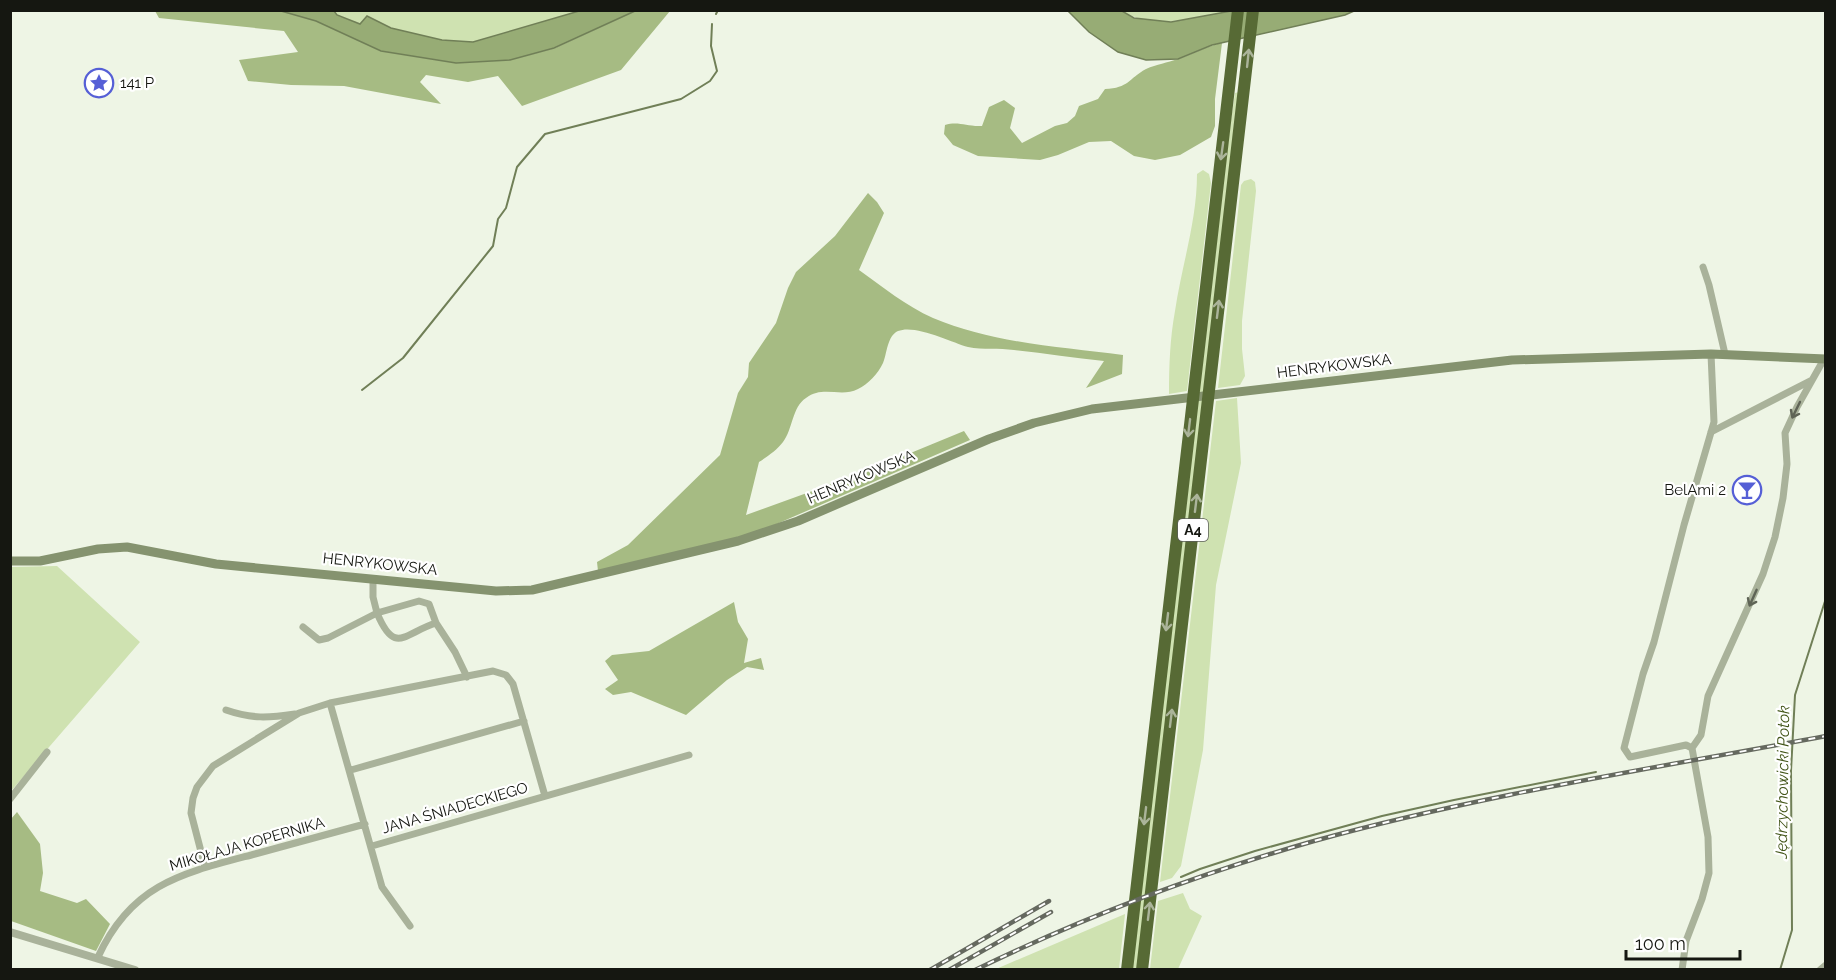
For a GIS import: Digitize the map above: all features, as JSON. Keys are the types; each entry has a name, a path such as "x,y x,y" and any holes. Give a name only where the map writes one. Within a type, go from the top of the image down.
{"highway":[{"name":"A4","path":"1127,969 1238,10"},
{"name":"A4","path":"1142,969 1253,10"}],"main road":[{"name":"HENRYKOWSKA","path":"10,561 40,561 98,549 127,548 216,564 496,591 532,590 738,541 798,521 989,439 1034,423 1092,409 1512,360 1711,354 1825,359"}],"street":[{"path":"1703,267 1725,354"},
{"path":"1692,748 1686,745 1630,757 1624,748 1714,422 1711,354"},
{"path":"1682,969 1686,941 1709,873 1708,837 1692,748 1701,735 1708,696 1763,574 1774,537 1783,498 1787,464 1785,433 1825,359"},
{"path":"1711,432 1812,380"},
{"path":"373,579 373,597 377,613 383,627 393,638 400,639 436,623"},
{"path":"303,627 319,640 328,638 377,613 405,604 424,602 431,607 436,623 455,652 467,677"},
{"path":"226,711 246,717 267,718 299,713 330,703 493,671 506,675 513,684 545,796"},
{"path":"330,703 351,770 382,887 410,926"},
{"path":"206,867 191,813 197,787 213,766 299,713"},
{"path":"351,770 524,721"},
{"path":"10,799 47,752"},
{"name":"JANA ŚNIADECKIEGO","path":"372,846 689,755"},
{"name":"MIKOŁAJA KOPERNIKA","path":"98,957 107,939 133,905 171,879 206,867 365,824"},
{"path":"10,932 135,969"},
{"path":"1820,969 1826,965"}],"shaded area":[{"path":"155,11 281,11 316,21 381,51 456,63 510,60 555,48 635,11 670,11 621,70 522,106 498,76 468,82 426,75 420,82 441,104 344,86 248,81 239,60 298,52 284,31 159,18"},
{"path":"281,11 334,11 337,15 360,24 367,16 391,28 442,40 473,42 579,11 635,11 554,48 510,60 456,63 381,51 316,21"},
{"path":"334,11 579,11 473,42 442,40 391,28 367,16 360,24 337,15"},
{"path":"1068,11 1122,11 1134,18 1171,22 1231,11 1354,11 1212,45 1178,59 1146,60 1118,52 1089,32"},
{"path":"1122,11 1232,11 1176,21 1162,21 1135,17"},
{"path":"1222,43 1215,99 1215,126 1211,137 1180,155 1155,160 1134,156 1111,141 1089,142 1040,160 978,156 953,145 944,134 945,125 982,126 989,107 1004,100 1015,108 1010,128 1022,143 1055,126 1067,123 1075,116 1079,106 1098,99 1105,89 1124,85 1150,67"},
{"path":"1239,92 1137,969 1132,970 1230,126 1235,93"},
{"path":"1203,170 1209,174 1211,183 1187,391 1169,394 1173,321 1192,226 1197,174"},
{"path":"1251,179 1255,182 1256,191 1242,321 1245,376 1240,385 1218,388 1241,185 1244,181"},
{"path":"868,193 884,213 859,270 913,308 956,326 1002,339 1123,355 1122,374 1086,388 1104,361 1008,349 974,348 923,332 905,329 898,331 889,341 881,367 876,375 865,384 852,391 819,392 801,402 783,442 759,462 746,515 862,473 964,431 970,440 772,526 737,538 598,571 597,562 628,545 720,455 738,393 748,377 749,363 776,323 796,272 835,236"},
{"path":"1237,398 1241,463 1216,585 1203,750 1181,866 1172,878 1160,882 1216,401"},
{"path":"57,566 140,642 11,791 11,567"},
{"path":"734,602 738,622 748,639 744,663 761,658 764,670 747,667 727,680 686,715 631,692 613,695 605,689 618,680 605,661 612,655 649,651"},
{"path":"17,812 40,844 43,873 40,891 77,903 86,899 110,924 96,951 11,921 11,819"},
{"path":"1183,893 1190,909 1202,916 1178,969 1150,969 1158,901"},
{"path":"1125,914 1119,969 996,969"}],"waterway":[{"path":"716,14 718,10"},
{"path":"362,390 403,358 493,246 498,219 506,208 517,167 545,134 681,99 710,81 717,71 711,46 712,24"},
{"name":"Jędrzychowicki Potok","path":"1780,970 1792,930 1791,771 1795,695 1826,598"},
{"path":"1181,877 1255,851 1382,816 1596,772"}],"railway":[{"path":"975,970 1058,932 1142,898 1314,841 1504,796 1826,736"},
{"path":"930,970 1049,901"},
{"path":"949,970 1051,912"}],"place":[{"name":"141 P","path":"99,83"},
{"name":"BelAmi 2","path":"1747,490"}]}
